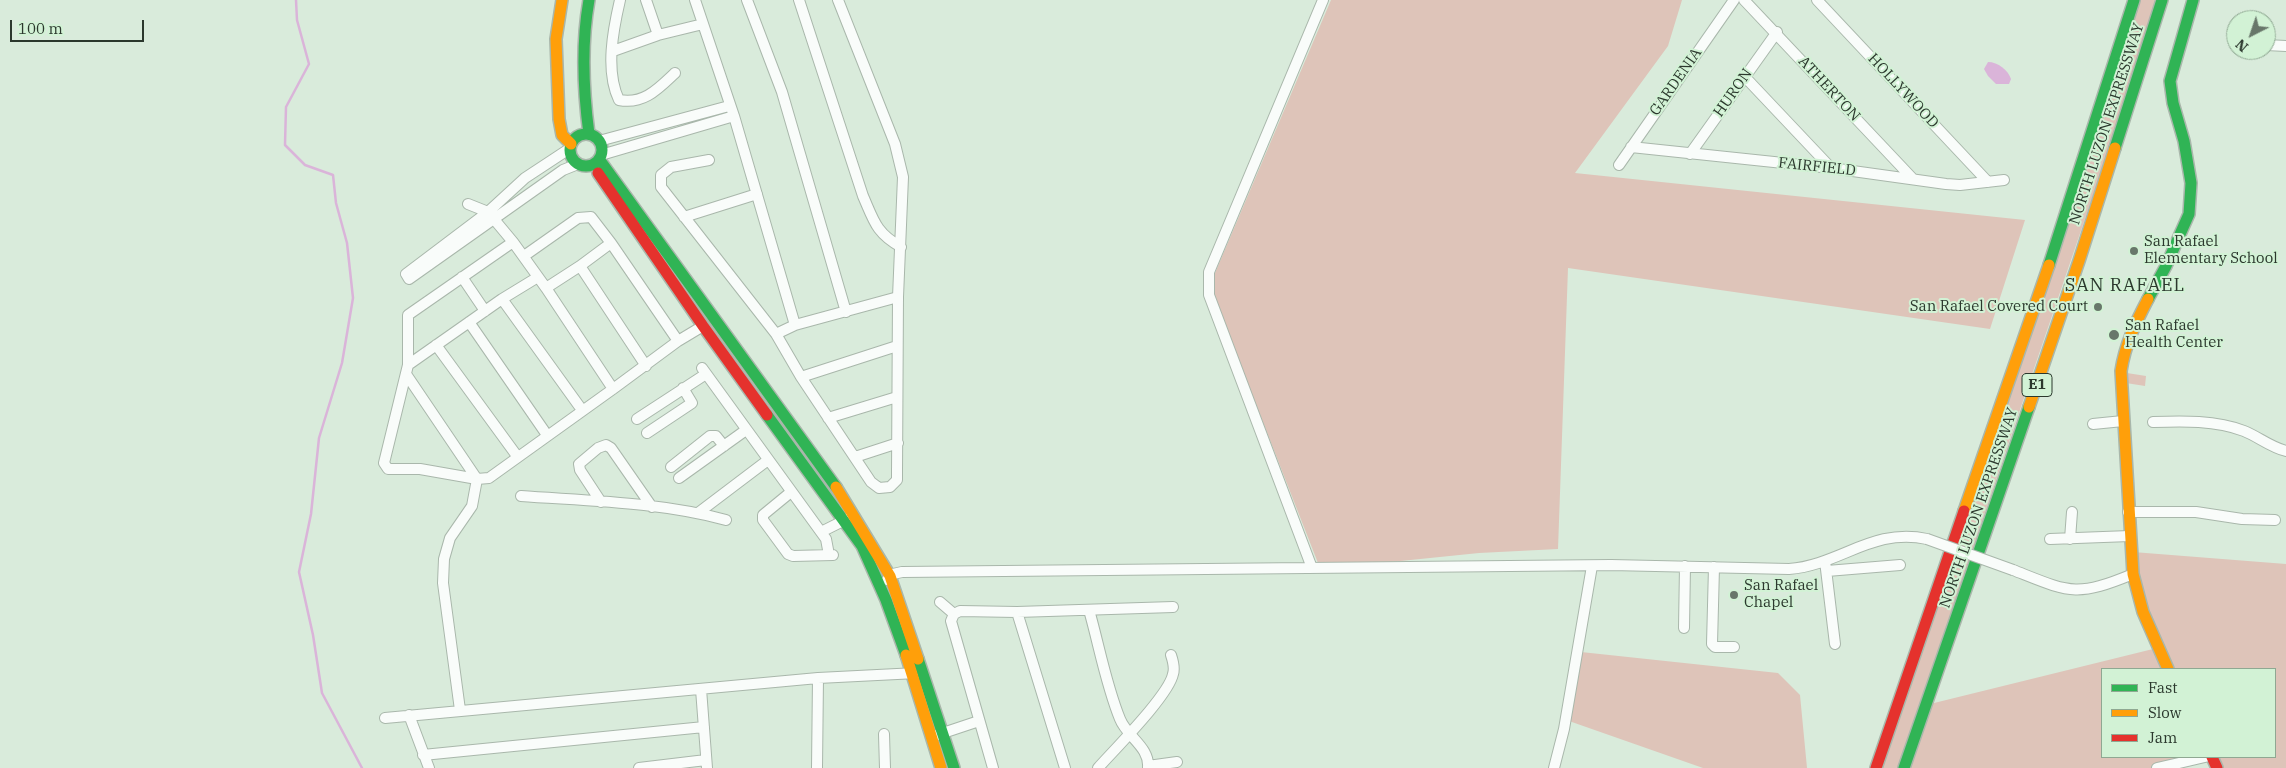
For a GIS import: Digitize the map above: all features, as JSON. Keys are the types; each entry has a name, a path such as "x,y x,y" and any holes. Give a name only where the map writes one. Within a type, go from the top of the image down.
{"main road":[{"path":"562,0 559,9 556,48 561,134 570,147 572,158 578,164 597,159"},
{"path":"589,0 582,48 583,86 597,159 703,326 851,521 890,576 918,672 940,768"},
{"name":"NORTH LUZON EXPRESSWAY","path":"1876,768 2056,244 2134,0"},
{"name":"NORTH LUZON EXPRESSWAY","path":"1904,768 2079,261 2162,0"},
{"path":"2168,668 2143,612 2133,574 2123,421 2123,356 2132,329 2157,284 2189,214 2191,183 2170,81 2193,0"},
{"path":"570,147 576,137 594,138"},
{"path":"597,159 836,488 882,586 944,734 954,768"}],"street":[{"path":"620,0 613,51 612,78 620,100 627,102 649,96 675,73"},
{"path":"646,0 658,35"},
{"path":"695,0 729,106 734,116 795,325"},
{"path":"746,0 782,92 846,312"},
{"path":"799,0 863,196 875,223 885,238 901,247"},
{"path":"709,160 672,167 661,174 661,187 776,334 801,377 875,486 890,487 897,480 897,346 903,177 900,162 838,0"},
{"path":"1312,568 1212,303 1208,282 1209,272 1323,0"},
{"name":"GARDENIA","path":"1619,165 1734,0"},
{"name":"ATHERTON","path":"1744,0 1777,32 1913,179"},
{"name":"HOLLYWOOD","path":"1817,0 1988,182"},
{"path":"613,51 658,35 703,24"},
{"name":"HURON","path":"1690,154 1777,32"},
{"path":"1744,76 1831,168"},
{"path":"594,138 729,106"},
{"path":"597,159 734,116"},
{"path":"491,216 525,178 570,147"},
{"name":"FAIRFIELD","path":"1631,147 1831,168 1960,185 2004,180"},
{"path":"408,276 491,216 563,170 578,164"},
{"path":"684,217 757,194"},
{"path":"468,204 491,216 524,256 613,389"},
{"path":"524,256 578,218 586,216 595,220 678,341"},
{"path":"513,242 408,315 407,370 384,463 388,469 420,469 477,479 489,478 678,341 703,326"},
{"path":"546,288 611,243"},
{"path":"580,266 646,366"},
{"path":"462,277 485,311"},
{"path":"407,370 436,345 502,299 538,277"},
{"path":"776,334 795,325 898,297"},
{"path":"502,299 582,410"},
{"path":"469,322 548,435"},
{"path":"436,345 517,456"},
{"path":"801,377 897,346"},
{"path":"407,370 477,479 472,506 450,538 444,559 444,583 460,710"},
{"path":"683,388 692,403 649,436 636,418 683,388 704,371 824,536 832,555 788,554 763,520 763,515 766,511 791,492"},
{"path":"828,418 897,397"},
{"path":"2153,422 2172,420 2231,427 2251,434 2276,448 2286,451"},
{"path":"2093,424 2123,421"},
{"path":"724,446 716,436 710,436 669,465 681,481 746,430"},
{"path":"855,457 898,443"},
{"path":"601,502 580,470 579,464 598,448 606,445 652,507"},
{"path":"698,513 768,460"},
{"path":"521,496 652,507 698,513 726,520"},
{"path":"2070,539 2072,512"},
{"path":"2128,512 2196,512 2242,519 2275,520"},
{"path":"824,536 851,521"},
{"path":"1826,566 1889,537 1908,536 1927,539 2071,591 2097,588 2133,574"},
{"path":"2050,539 2130,536"},
{"path":"882,586 890,576 902,572 1592,566 1789,569 1826,566 1900,565"},
{"path":"1554,768 1564,729 1592,566"},
{"path":"1684,628 1685,566"},
{"path":"1826,566 1835,644"},
{"path":"1714,567 1712,644 1716,647 1734,646"},
{"path":"940,602 954,614"},
{"path":"994,768 951,621 954,614 960,610 1017,612 1173,607"},
{"path":"1089,610 1120,720 1129,734 1145,752 1148,767 1177,762"},
{"path":"1017,612 1065,768"},
{"path":"1098,768 1129,734 1169,683 1174,675 1172,655"},
{"path":"385,718 818,678 918,672"},
{"path":"817,768 818,678"},
{"path":"639,768 707,764 701,690"},
{"path":"409,715 429,768"},
{"path":"932,737 979,721"},
{"path":"423,755 704,727"},
{"path":"884,734 885,768"},
{"path":"2156,768 2201,758"}],"shaded area":[{"path":"1331,0 1682,0 1668,46 1575,173 2025,220 1990,329 1568,268 1558,549 1479,553 1381,563 1318,563 1216,302 1212,280"},
{"path":"2140,0 2158,0 2134,75 1898,768 1879,768"},
{"path":"1988,62 1995,63 2005,70 2011,79 2009,84 1996,84 1988,76 1984,69"},
{"path":"2127,373 2146,376 2145,386 2126,383"},
{"path":"2133,552 2286,564 2286,768 2222,768 2217,758 2276,758 2276,668 2173,668 2146,611"},
{"path":"2153,649 2162,668 2101,668 2101,758 2189,758 2153,768 1907,768 1930,704"},
{"path":"1581,652 1778,673 1800,695 1807,768 1703,768 1569,721"}],"waterway":[{"path":"296,0 297,20 309,64 286,107 285,145 305,165 333,175 336,203 347,243 353,298 342,363 319,438 311,514 299,572 313,635 322,693 362,768"}],"traffic: fast":[{"path":"589,0 586,17 584,67 589,134"},
{"path":"2049,265 2134,0"},
{"path":"2115,148 2162,0"},
{"path":"2148,299 2166,266 2189,214 2191,183 2184,141 2173,103 2170,81 2193,0"},
{"path":"586,134 592,135 597,139 601,144 602,150 601,156 597,161 592,165 586,166 580,165 575,161 571,156 570,150 571,144 575,139 580,135 586,134"},
{"path":"599,159 836,487"},
{"path":"1904,768 2029,407"},
{"path":"767,415 862,546 886,600 906,655"},
{"path":"918,659 954,768"}],"traffic: slow":[{"path":"562,0 556,39 559,119 562,135 571,144"},
{"path":"2029,407 2115,148"},
{"path":"1964,511 2049,265"},
{"path":"2148,299 2128,342 2121,371 2133,574 2143,612 2168,668"},
{"path":"836,487 890,576 918,659"},
{"path":"906,655 941,768"}],"traffic: jam":[{"path":"598,173 703,326 767,415"},
{"path":"1876,768 1964,511"},
{"path":"2212,758 2217,768"}],"place":[{"name":"San Rafael Elementary School","path":"2134,251"},
{"name":"San Rafael Covered Court","path":"2098,307"},
{"name":"San Rafael Health Center","path":"2114,335"},
{"name":"San Rafael Chapel","path":"1734,595"}],"district":[{"name":"SAN RAFAEL","path":"2125,286"}]}
